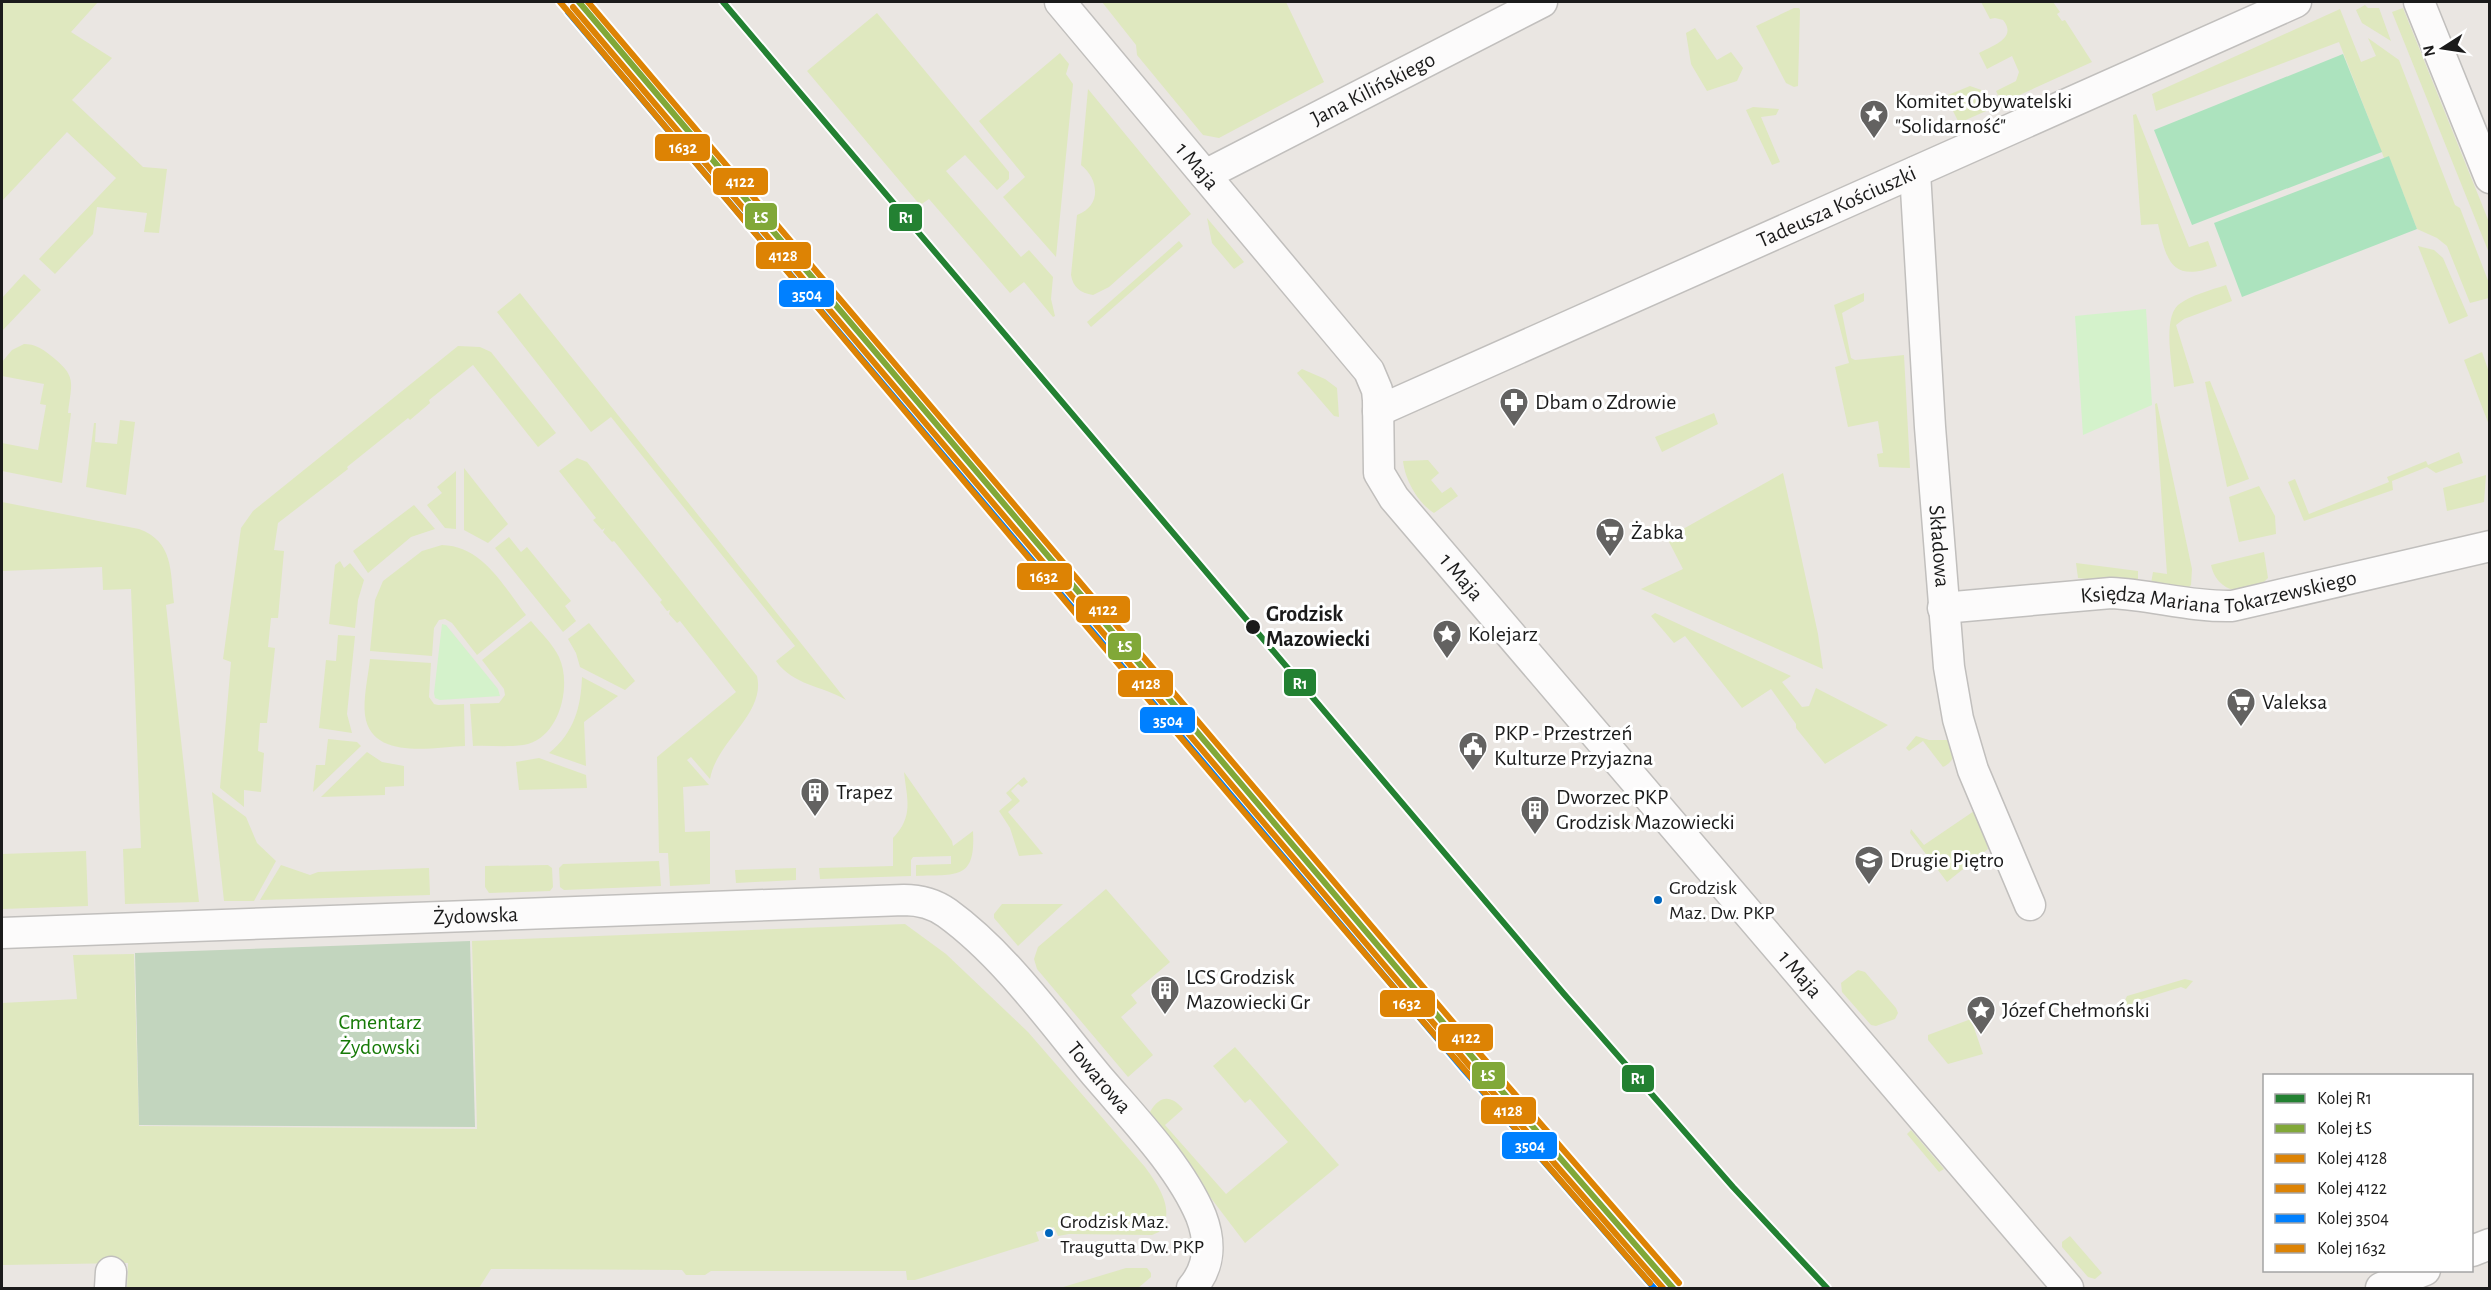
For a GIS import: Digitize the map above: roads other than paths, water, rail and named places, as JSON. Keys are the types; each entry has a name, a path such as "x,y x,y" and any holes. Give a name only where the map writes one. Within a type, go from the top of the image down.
{"street":[{"name":"1 Maja","path":"1060,2 1370,371 1377,390 1379,472 1394,498 2068,1288"},
{"name":"Jana Kilińskiego","path":"1205,175 1542,2"},
{"name":"Tadeusza Kościuszki","path":"1378,411 2296,2"},
{"path":"2419,2 2490,178"},
{"name":"Składowa","path":"1915,171 1929,416 1949,667 1962,736 1973,770 2030,905"},
{"name":"Księdza Mariana Tokarzewskiego","path":"1943,608 2111,593 2135,594 2206,607 2232,606 2490,546"},
{"name":"Żydowska","path":"2,933 904,900 925,902 947,913"},
{"name":"Towarowa","path":"947,913 982,944 1024,988 1185,1186 1201,1217 1209,1249 1199,1278"},
{"path":"2473,1251 2490,1244"},
{"path":"2381,1288 2420,1272"}],"rail line":[{"name":"1632","path":"560,2 1374,965 1650,1283"},
{"name":"ŁS","path":"579,2 1474,1059 1673,1288"},
{"name":"4122","path":"588,2 1480,1054 1679,1283"},
{"name":"R1","path":"723,2 1564,994 1733,1187 1827,1288"},
{"name":"4128","path":"573,7 1468,1064 1663,1288"},
{"name":"3504","path":"568,12 1463,1069 1654,1288"}],"place":[{"name":"Komitet Obywatelski \"Solidarność\"","path":"1874,140"},
{"name":"Dbam o Zdrowie","path":"1514,428"},
{"name":"Żabka","path":"1610,558"},
{"name":"Grodzisk Mazowiecki","path":"1253,627"},
{"name":"Kolejarz","path":"1447,660"},
{"name":"Valeksa","path":"2241,728"},
{"name":"PKP - Przestrzeń Kulturze Przyjazna","path":"1473,772"},
{"name":"Trapez","path":"815,818"},
{"name":"Dworzec PKP Grodzisk Mazowiecki","path":"1535,836"},
{"name":"Drugie Piętro","path":"1869,886"},
{"name":"Grodzisk Maz. Dw. PKP","path":"1658,900"},
{"name":"LCS Grodzisk Mazowiecki Gr","path":"1165,1016"},
{"name":"Józef Chełmoński","path":"1981,1036"},
{"name":"Grodzisk Maz. Traugutta Dw. PKP","path":"1049,1233"}],"park label":[{"name":"Cmentarz Żydowski","path":"380,1034"}]}
